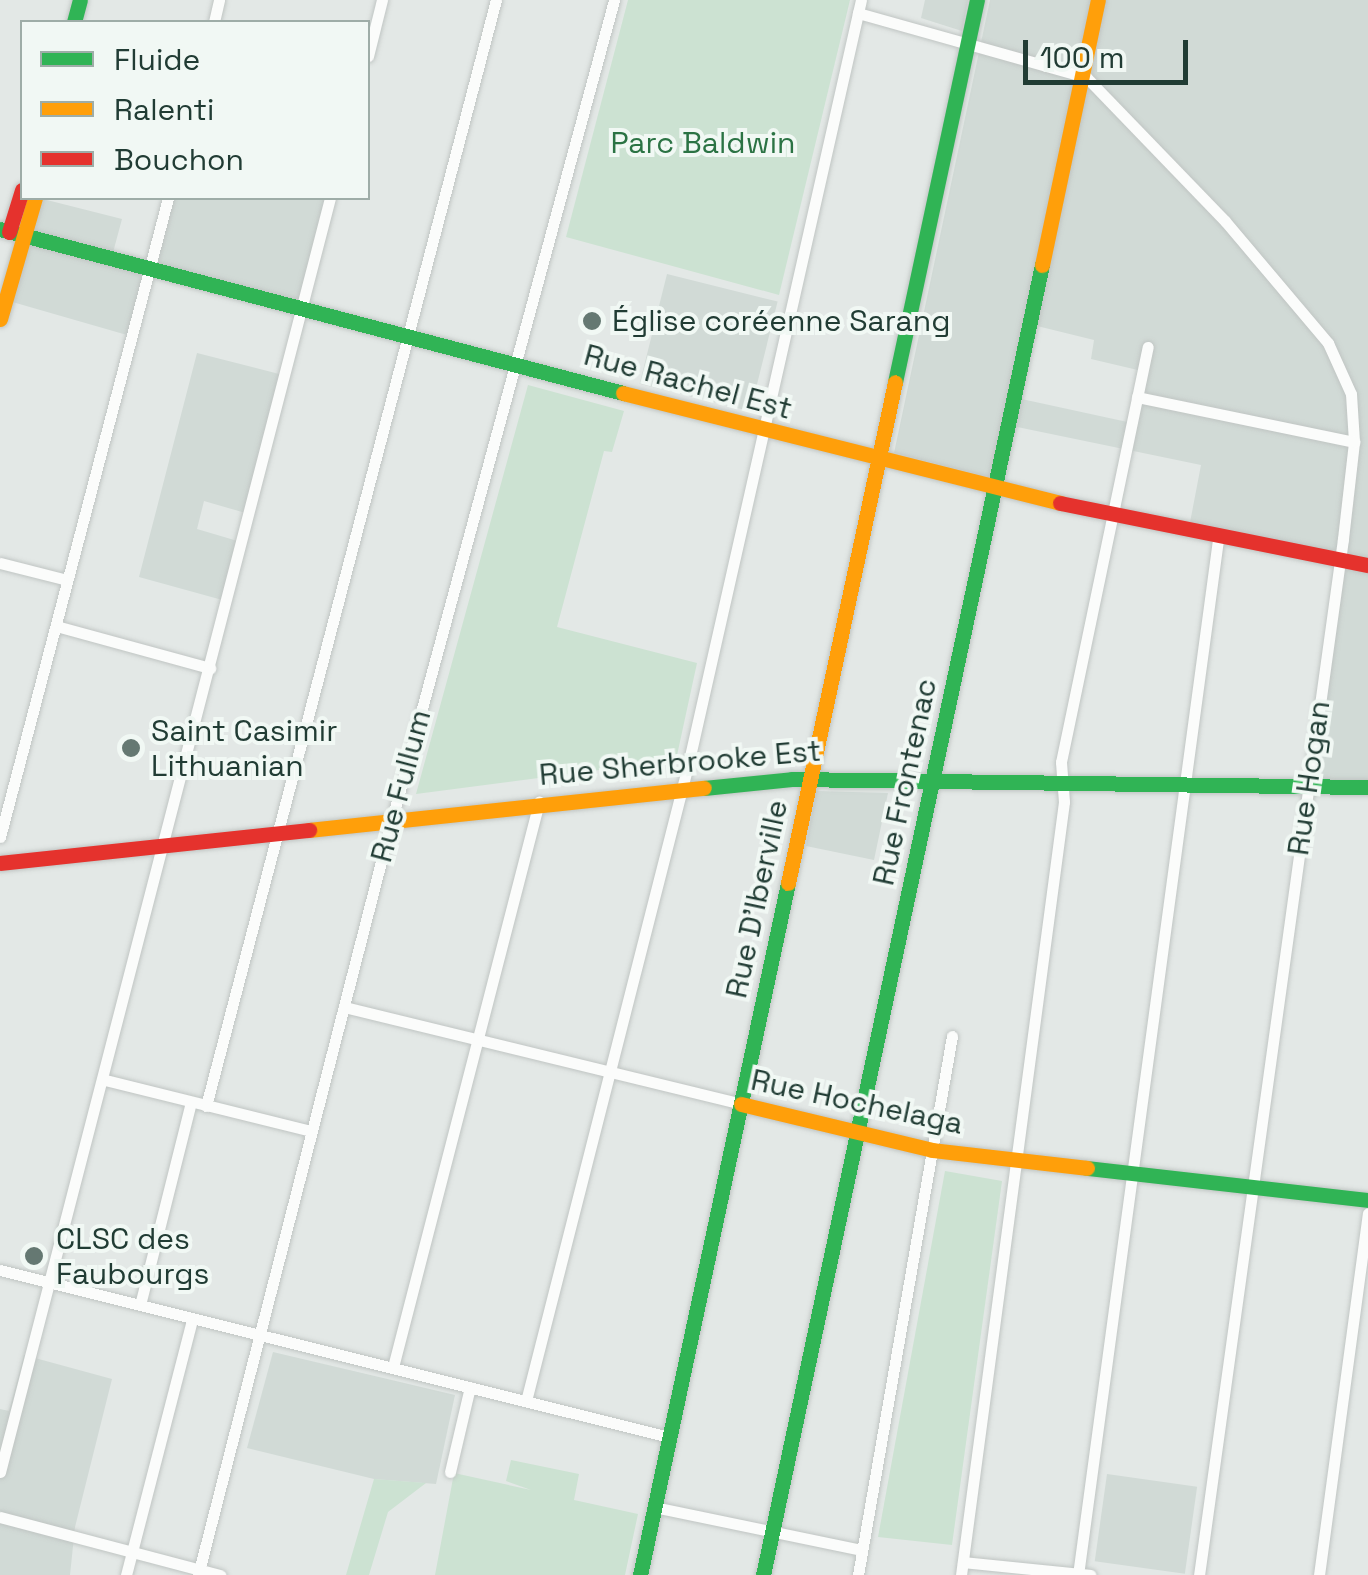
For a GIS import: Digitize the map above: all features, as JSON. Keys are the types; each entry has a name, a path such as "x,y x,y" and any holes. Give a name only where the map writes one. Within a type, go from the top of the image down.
{"main road":[{"name":"Rue D'Iberville","path":"640,1575 977,0"},
{"name":"Rue Frontenac","path":"763,1575 1086,77 1098,0"},
{"path":"0,319 11,233 20,198"},
{"path":"11,233 34,200"},
{"name":"Rue Rachel Est","path":"11,233 880,460 1218,539 1368,565"},
{"name":"Rue Sherbrooke Est","path":"0,863 539,802 811,778 1368,787"},
{"name":"Rue Hochelaga","path":"741,1104 932,1150 1368,1200"}],"street":[{"path":"370,48 382,0"},
{"path":"206,1106 496,0"},
{"name":"Rue Fullum","path":"199,1572 392,818 614,0"},
{"path":"526,1402 681,788 759,429 859,6 1086,77"},
{"name":"Rue Hogan","path":"1086,77 1226,221 1328,343 1352,394 1354,442 1339,562 1199,1575"},
{"path":"0,837 167,200"},
{"path":"0,1472 105,1080 330,200"},
{"path":"1090,1575 962,1568 1062,783 1060,762 1148,347"},
{"path":"1137,397 1354,442"},
{"path":"1078,1574 1218,539"},
{"path":"0,563 68,580"},
{"path":"56,626 210,668"},
{"path":"393,1367 539,802"},
{"name":"Rue Hochelaga","path":"344,1007 741,1104"},
{"path":"858,1575 952,1036"},
{"path":"105,1080 311,1131"},
{"path":"140,1305 191,1102"},
{"path":"1319,1575 1368,1213"},
{"path":"0,1270 670,1437"},
{"path":"126,1575 192,1319"},
{"path":"450,1472 470,1387"},
{"path":"654,1507 862,1550"},
{"path":"0,1517 220,1575"}],"shaded area":[{"path":"925,0 968,0 962,31 921,18"},
{"path":"990,0 1368,0 1368,787 1308,786 1339,562 1188,533 1201,465 1003,424 992,478 894,453","holes":["1033,325 1094,340 1091,359 1142,371 1132,423 1017,398"]},
{"path":"38,200 122,219 111,260 144,271 127,335 9,301"},
{"path":"167,200 327,200 302,310 148,271"},
{"path":"667,274 778,302 750,411 640,384"},
{"path":"197,353 283,375 249,514 204,501 197,529 241,542 226,601 139,577"},
{"path":"816,791 888,793 874,860 806,846"},
{"path":"273,1352 455,1395 436,1484 374,1479 247,1448"},
{"path":"24,1355 112,1379 75,1527 70,1575 0,1575 0,1409 9,1411"},
{"path":"1107,1474 1197,1487 1185,1574 1095,1561"}],"green space":[{"name":"Parc Baldwin","path":"628,0 850,0 779,295 566,237"},
{"path":"528,385 624,411 612,452 604,451 557,627 697,663 676,760 416,794"},
{"path":"945,1171 1002,1181 952,1545 878,1537"},
{"path":"511,1460 579,1474 574,1500 638,1514 625,1575 435,1575 454,1473 531,1490 506,1481"},
{"path":"374,1479 426,1483 388,1512 369,1575 346,1575"}],"traffic: fast":[{"path":"75,20 80,0"},
{"path":"895,382 977,0"},
{"path":"0,229 623,393"},
{"path":"763,1575 1042,265"},
{"path":"704,788 792,779 1368,787"},
{"path":"640,1575 788,883"},
{"path":"1087,1168 1368,1200"}],"traffic: slow":[{"path":"1042,265 1098,0"},
{"path":"0,319 34,200"},
{"path":"788,883 895,382"},
{"path":"623,393 1060,503"},
{"path":"309,830 704,788"},
{"path":"741,1104 932,1150 1087,1168"}],"traffic: jam":[{"path":"9,232 20,196"},
{"path":"1060,503 1368,565"},
{"path":"0,863 309,830"}],"place":[{"name":"Église coréenne Sarang","path":"592,321"},
{"name":"Saint Casimir Lithuanian","path":"131,748"},
{"name":"CLSC des Faubourgs","path":"34,1256"}]}
